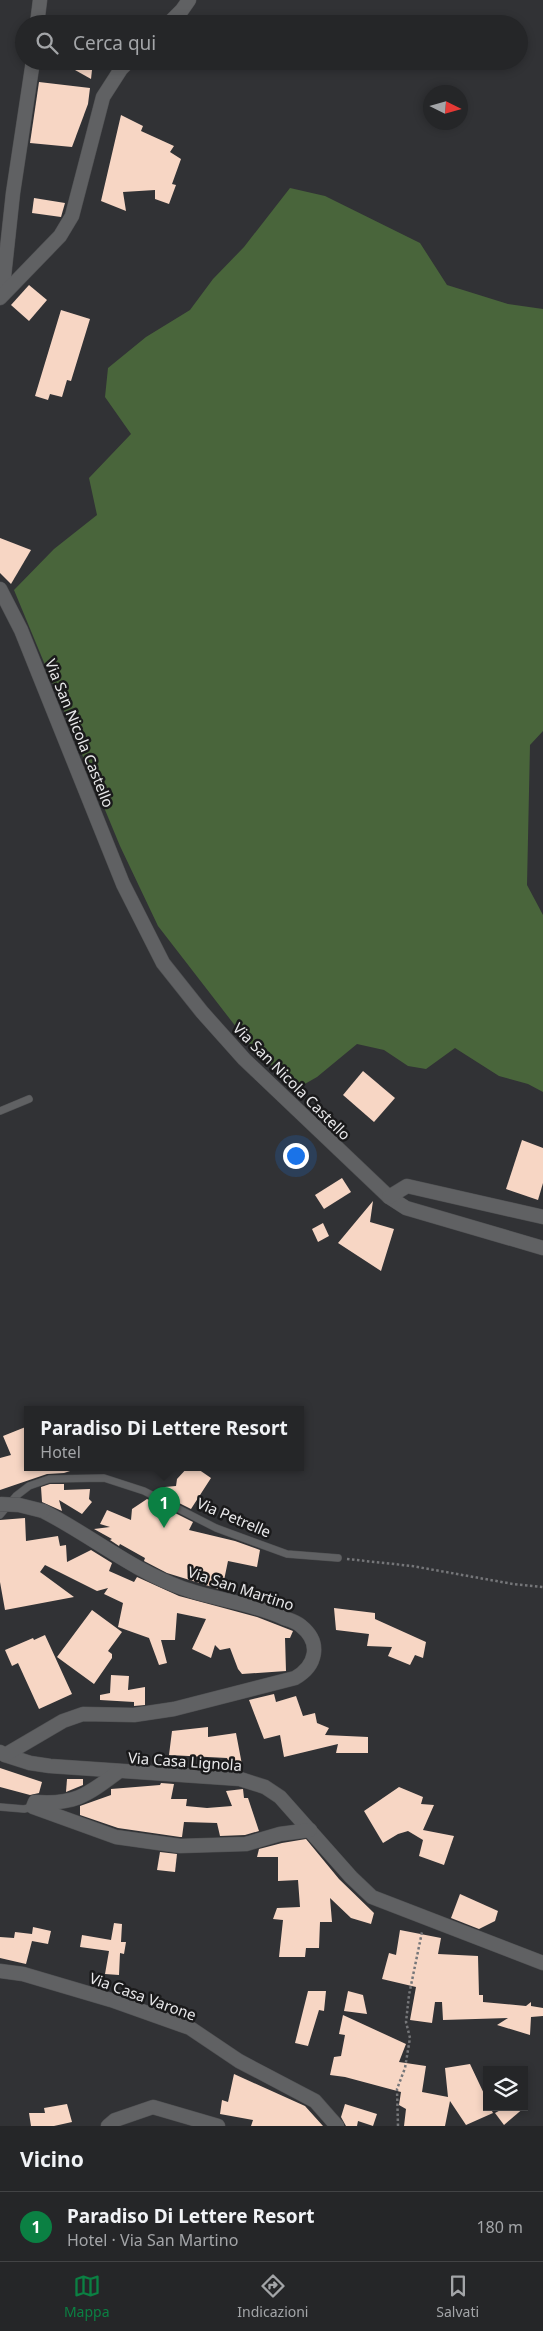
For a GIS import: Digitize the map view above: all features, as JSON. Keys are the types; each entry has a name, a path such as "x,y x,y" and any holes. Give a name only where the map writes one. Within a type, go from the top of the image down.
{"street":[{"path":"38,15 40,0"},
{"path":"177,15 189,0"},
{"path":"1,296 13,193 31,70"},
{"path":"1,296 60,236 72,216 103,97 120,70"},
{"name":"Via San Nicola Castello","path":"0,589 21,630 123,884 164,963 202,1012 244,1059 389,1197 406,1208 424,1214 543,1248"},
{"path":"389,1197 407,1186 543,1217"},
{"name":"Via San Martino","path":"2,1754 63,1721 83,1714 134,1715 174,1709 295,1678 307,1671 315,1649 310,1636 301,1625 240,1602 183,1588 145,1571 43,1511 6,1502"},
{"name":"Via Casa Lignola","path":"2,1754 30,1763 118,1772 240,1779 265,1787 280,1797 351,1878 372,1897 543,1963"},
{"path":"118,1772 88,1794 74,1800 35,1802 33,1807 116,1837 180,1846 246,1844 280,1834 310,1830"},
{"name":"Via Casa Varone","path":"0,1971 23,1974 50,1982 190,2028 239,2061 315,2101 337,2126"},
{"path":"108,2126 115,2120 154,2107 218,2126"}],"lane":[{"path":"0,1111 29,1099"},
{"name":"Via Petrelle","path":"0,1515 6,1502 29,1486 49,1479 104,1478 144,1491 216,1528 287,1554 338,1558"},
{"path":"0,1807 24,1809 33,1807"}],"path":[{"path":"338,1558 412,1566 513,1584 543,1587"},
{"path":"398,2126 397,2088 405,2068 410,2038 406,2022 409,1995 420,1935 426,1919"}],"green space":[{"path":"290,188 325,196 420,243 447,285 508,304 543,309 543,731 530,745 527,885 543,915 543,1092 528,1084 499,1076 455,1048 426,1069 408,1066 384,1050 357,1044 317,1077 296,1089 250,1045 158,926 120,846 14,590 54,549 97,515 89,478 131,434 105,397 108,368 146,337 190,310 213,279 244,247"}],"building":[{"path":"75,70 92,70 91,79"},
{"path":"39,82 90,88 88,104 72,147 30,143"},
{"path":"121,115 143,126 141,131 174,146 170,152 181,159 172,184 176,185 169,204 155,199 155,190 123,192 126,211 101,201"},
{"path":"34,198 65,203 61,217 32,213"},
{"path":"29,285 47,300 29,321 11,305"},
{"path":"61,310 90,319 71,381 67,380 62,397 50,394 48,400 35,396"},
{"path":"0,538 31,550 11,584 0,573"},
{"path":"363,1071 395,1098 374,1122 343,1095"},
{"path":"522,1140 543,1148 543,1183 538,1200 506,1189"},
{"path":"342,1178 351,1192 324,1209 315,1195"},
{"path":"373,1201 370,1222 394,1229 381,1271 338,1243"},
{"path":"323,1223 329,1236 318,1242 312,1229"},
{"path":"24,1428 24,1471 70,1471 47,1474 0,1490 0,1458 11,1455 3,1436"},
{"path":"184,1471 201,1471 211,1478 191,1509 157,1492 165,1487 176,1486 177,1479"},
{"path":"50,1484 64,1484 64,1490 90,1489 89,1499 92,1502 82,1514 59,1500 62,1511 42,1502 41,1487"},
{"path":"147,1499 193,1522 189,1530 235,1541 260,1550 257,1567 228,1561 222,1590 167,1573 144,1561 145,1558 120,1544 119,1546 110,1540 112,1539 94,1529 110,1527 100,1524 107,1510 131,1520 132,1509"},
{"path":"25,1518 26,1541 58,1536 60,1546 66,1545 67,1562 91,1550 112,1563 109,1571 134,1582 137,1577 179,1596 257,1617 293,1631 290,1638 285,1638 286,1671 242,1674 238,1669 230,1648 220,1650 215,1645 211,1658 192,1649 206,1619 177,1613 175,1640 161,1640 167,1663 159,1665 149,1638 118,1627 123,1603 104,1594 108,1588 97,1591 45,1565 40,1572 74,1597 5,1610 0,1582 0,1520"},
{"path":"334,1608 375,1613 375,1619 426,1642 423,1658 415,1655 410,1665 388,1656 392,1647 367,1646 369,1634 336,1630"},
{"path":"92,1610 122,1632 108,1651 112,1654 112,1658 94,1684 57,1657"},
{"path":"45,1635 72,1694 39,1709 18,1663 12,1666 5,1650"},
{"path":"111,1675 129,1676 128,1690 145,1687 145,1705 134,1706 134,1702 100,1700 100,1695 110,1693"},
{"path":"274,1694 276,1702 296,1696 303,1716 315,1713 317,1723 329,1728 325,1735 368,1737 368,1753 336,1753 338,1744 284,1757 280,1735 264,1739 249,1700"},
{"path":"208,1727 208,1737 236,1733 243,1770 231,1767 227,1758 169,1755 172,1731"},
{"path":"0,1768 42,1782 39,1793 30,1795 0,1787"},
{"path":"67,1779 83,1779 83,1785 66,1792"},
{"path":"161,1783 174,1784 171,1799 187,1799 186,1806 207,1808 232,1806 226,1791 243,1789 244,1798 248,1798 259,1831 245,1835 220,1836 217,1823 184,1822 182,1837 180,1837 118,1828 80,1815 80,1806 111,1795 111,1789 160,1785"},
{"path":"399,1787 423,1797 421,1804 434,1805 423,1830 454,1836 444,1865 419,1856 423,1840 408,1831 398,1834 383,1843 364,1811"},
{"path":"306,1839 339,1879 374,1913 371,1924 351,1918 330,1898 332,1922 320,1922 319,1948 306,1948 305,1957 279,1957 283,1920 273,1919 277,1908 300,1907 298,1880 278,1881 278,1857 257,1857 259,1849"},
{"path":"160,1852 177,1854 175,1872 157,1870"},
{"path":"460,1894 498,1911 495,1921 479,1929 451,1918"},
{"path":"114,1923 122,1924 121,1942 126,1942 124,1954 120,1953 119,1975 105,1974 109,1951 80,1947 82,1935 111,1940"},
{"path":"33,1927 51,1931 48,1944 32,1941 26,1964 0,1958 0,1937 14,1938 15,1932 32,1934"},
{"path":"400,1930 441,1938 438,1954 478,1956 479,1995 483,1995 483,2002 526,2006 531,2002 531,2006 543,2008 543,2016 531,2017 530,2035 497,2025 508,2018 443,2020 442,2002 435,2002 432,2023 410,2020 416,1987 382,1979 389,1953 396,1955"},
{"path":"308,1991 326,1991 324,2011 319,2010 308,2046 295,2043"},
{"path":"348,1991 363,1995 367,2014 344,2011"},
{"path":"343,2015 406,2044 399,2062 426,2066 422,2092 448,2097 445,2068 470,2064 483,2092 483,2111 492,2111 493,2113 466,2125 450,2101 445,2126 404,2126 406,2109 399,2105 401,2092 345,2077 330,2075 334,2057 341,2056 345,2035 339,2034"},
{"path":"234,2074 305,2106 323,2126 251,2126 253,2120 220,2114 222,2100 228,2102"},
{"path":"67,2104 72,2122 54,2126 31,2126 29,2113 45,2113 44,2108"},
{"path":"345,2104 377,2114 373,2126 358,2121 357,2126 346,2126 341,2117"},
{"path":"499,2111 520,2111 504,2125 495,2113"}],"place":[{"name":"Paradiso Di Lettere Resort","path":"164,1528"}]}
